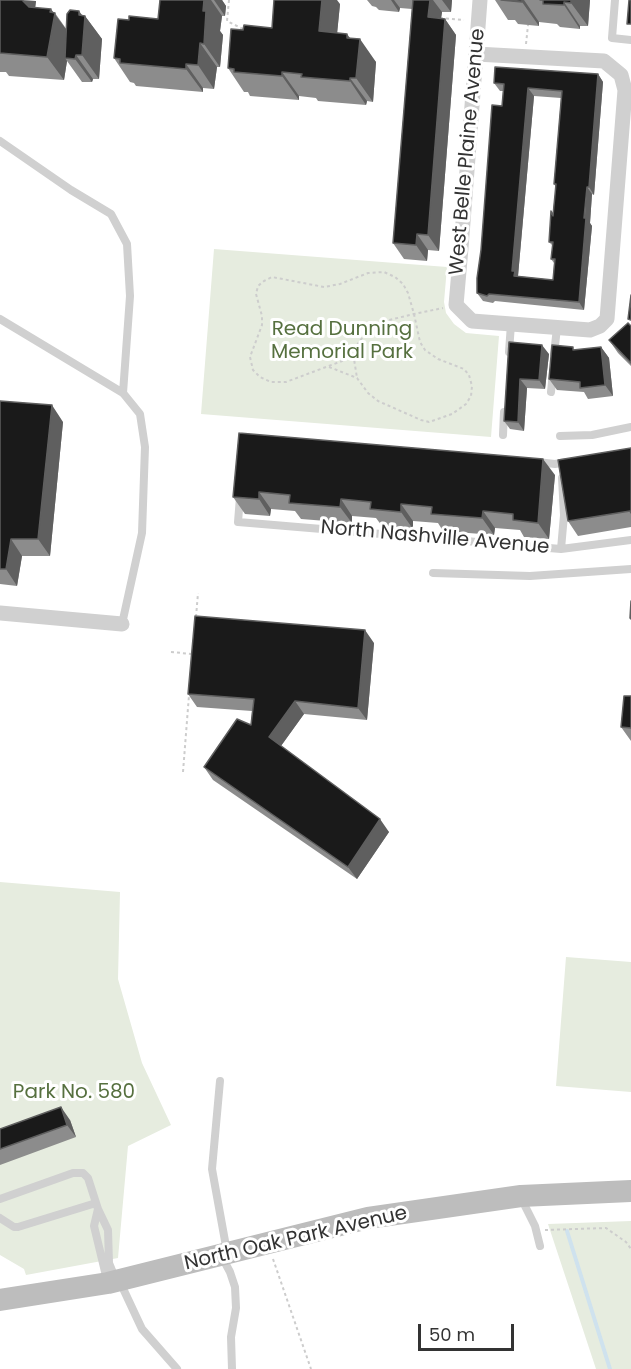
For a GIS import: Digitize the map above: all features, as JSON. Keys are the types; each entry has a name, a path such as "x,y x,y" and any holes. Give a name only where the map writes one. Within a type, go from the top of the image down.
{"street":[{"name":"West Belle Plaine Avenue","path":"456,305 480,0"},
{"path":"456,305 472,321 590,330 600,326 607,319 626,90 621,75 604,61 476,54"},
{"path":"0,613 122,624"},
{"name":"North Oak Park Avenue","path":"0,1300 114,1282 368,1218 521,1196 631,1191"}],"lane":[{"path":"615,0 612,38 631,40"},
{"path":"0,141 71,190 111,214 126,244 129,296 123,393"},
{"path":"0,319 123,393 140,414 145,447 142,533 122,624"},
{"path":"508,358 511,324"},
{"path":"551,392 556,328"},
{"path":"503,435 505,402"},
{"path":"560,436 592,435 631,427"},
{"path":"532,462 572,462"},
{"path":"560,463 564,515 561,549"},
{"name":"North Nashville Avenue","path":"241,490 238,522 561,549 631,540"},
{"path":"433,573 530,576 631,569"},
{"path":"220,1081 212,1169 224,1254 235,1287 236,1308 231,1337 232,1369"},
{"path":"0,1198 78,1172 84,1173 108,1230 109,1263 114,1282"},
{"path":"521,1196 536,1230 540,1246"},
{"path":"0,1218 18,1227 97,1206"},
{"path":"97,1206 94,1226 114,1282 142,1329 177,1369"}],"path":[{"path":"229,0 227,21 250,32"},
{"path":"439,18 467,20"},
{"path":"526,44 528,25"},
{"path":"357,347 342,361 286,382 271,382 260,377 252,370 250,357 262,325 256,294 258,286 272,277 324,287 340,284 368,273 384,272 403,284 408,293 414,314 420,342 425,350 438,359 464,369 469,375 472,386 471,396 466,404 452,414 429,422 399,412 368,393 357,378 354,359 364,334 385,321 414,314 456,305"},
{"path":"328,367 357,378"},
{"path":"195,623 198,593"},
{"path":"171,652 192,654"},
{"path":"183,772 189,689"},
{"path":"536,1230 606,1228 626,1242 631,1249"},
{"path":"273,1259 311,1369"}],"green space":[{"name":"Read Dunning Memorial Park","path":"214,249 447,267 444,302 446,313 454,324 466,333 499,336 491,437 201,414"},
{"name":"Park No. 580","path":"0,882 120,892 118,979 142,1063 171,1125 128,1146 118,1258 26,1275 24,1269 0,1255"},
{"path":"566,957 631,962 631,1092 556,1086"},
{"path":"631,1221 631,1369 596,1369 548,1224"}],"building":[{"path":"0,0 22,0 29,7 51,9 50,12 55,13 47,57 0,53"},
{"path":"160,0 204,0 203,11 206,11 204,44 200,43 198,65 186,64 186,69 120,63 120,59 114,58 118,19 129,20 129,16 158,19"},
{"path":"274,0 322,0 319,31 347,34 347,38 360,39 356,78 350,78 350,81 301,77 302,74 282,72 282,76 234,72 234,69 228,68 231,29 243,30 244,25 272,28"},
{"path":"413,0 430,0 428,17 445,19 428,235 417,234 416,245 393,243"},
{"path":"543,0 571,0 571,3 543,4"},
{"path":"629,0 631,0 631,24 627,24"},
{"path":"70,10 79,11 79,15 85,16 82,55 76,55 75,59 65,58 67,14"},
{"path":"495,67 598,74 589,187 587,187 584,218 586,218 579,302 489,294 487,296 477,293 492,105 502,106 504,84 494,83","holes":["528,88 562,91 554,184 556,184 549,242 553,242 551,259 555,259 553,280 514,276 515,271 512,271"]},
{"path":"631,295 631,320 628,319"},
{"path":"628,323 631,326 631,363 609,340"},
{"path":"509,342 542,345 539,380 520,379 518,422 504,421"},
{"path":"552,345 573,347 573,350 601,347 605,385 580,388 580,382 549,379"},
{"path":"0,401 52,405 38,539 11,539 6,569 0,569"},
{"path":"239,433 543,459 538,523 513,520 513,514 483,511 482,518 431,514 432,507 401,504 401,512 370,509 371,502 341,499 340,507 289,503 290,495 259,492 259,499 233,497"},
{"path":"631,448 631,513 630,511 568,521 558,460"},
{"path":"195,616 365,630 358,708 295,701 269,737 380,819 348,867 204,767 237,719 251,725 254,699 188,694"},
{"path":"624,696 631,696 631,728 621,727"},
{"path":"61,1107 67,1125 0,1149 0,1129"}],"waterway":[{"path":"567,1231 610,1369"}]}
